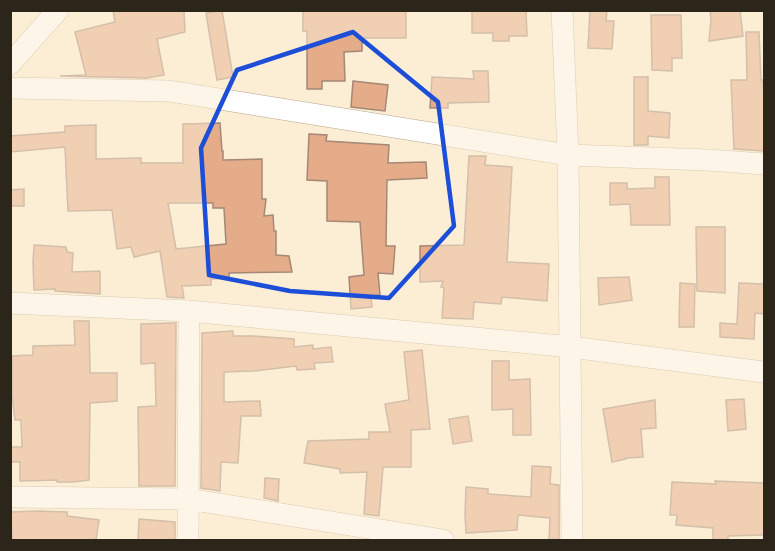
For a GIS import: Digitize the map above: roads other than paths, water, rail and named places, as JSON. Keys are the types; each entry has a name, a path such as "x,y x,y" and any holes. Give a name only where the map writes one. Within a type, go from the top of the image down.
{"street":[{"path":"10,63 58,10"},
{"path":"562,10 568,155 572,540"},
{"path":"10,88 169,91 568,155 765,164"},
{"path":"10,303 189,311 571,347 765,372"},
{"path":"188,540 189,311"},
{"path":"10,497 188,499 443,540"}]}
